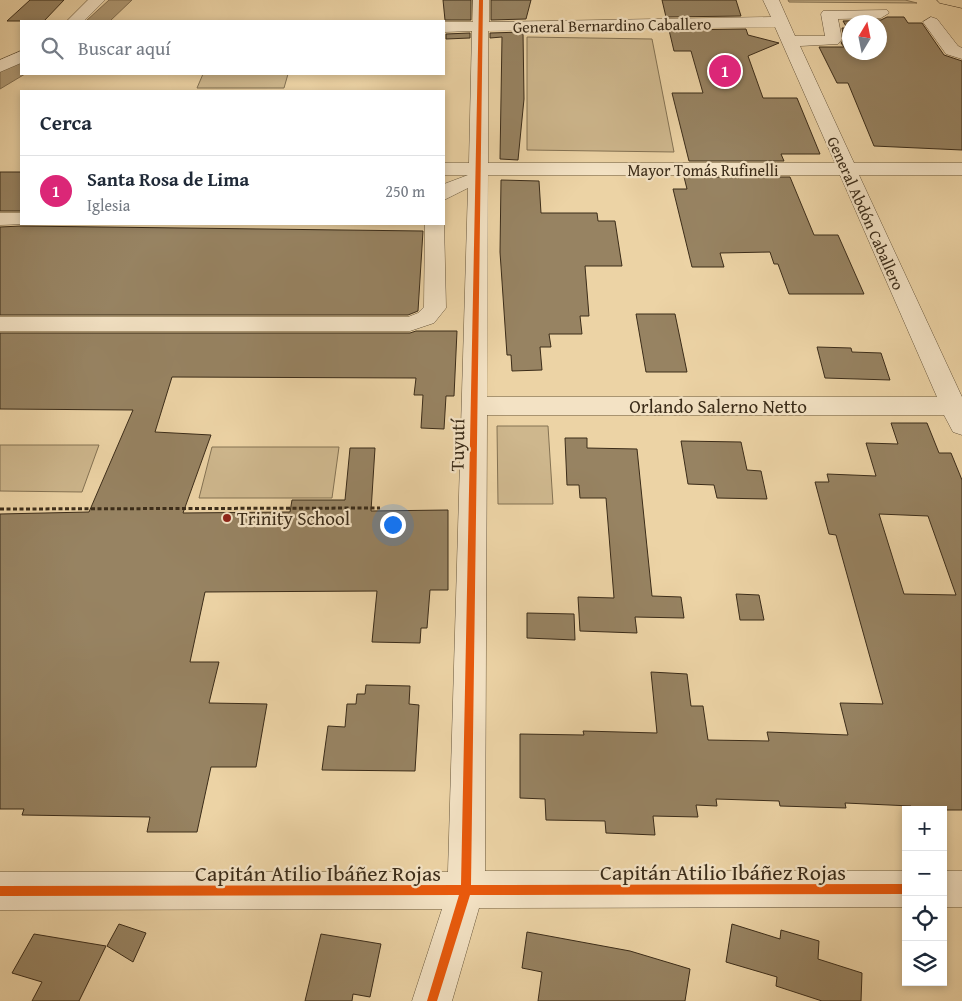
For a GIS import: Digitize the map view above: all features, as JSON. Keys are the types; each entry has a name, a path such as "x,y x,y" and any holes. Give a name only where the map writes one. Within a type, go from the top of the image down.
{"main road":[{"path":"945,0 962,3"}],"street":[{"path":"76,20 97,0"},
{"name":"Tuyutí","path":"432,1001 466,890 481,0"},
{"name":"General Abdón Caballero","path":"771,0 846,170 959,413"},
{"name":"General Bernardino Caballero","path":"445,27 784,32 832,41 829,14 881,13"},
{"path":"931,22 952,50 962,54"},
{"path":"0,67 20,57"},
{"name":"Mayor Tomás Rufinelli","path":"445,169 477,174 962,169"},
{"path":"445,193 452,187 477,174"},
{"path":"0,219 20,219"},
{"path":"0,324 410,324 426,318 435,308 434,225"},
{"name":"Orlando Salerno Netto","path":"474,406 959,413"},
{"name":"Capitán Atilio Ibáñez Rojas","path":"0,891 902,889"},
{"path":"947,889 962,889"}],"path":[{"path":"0,509 380,508"}],"shaded area":[{"path":"109,0 132,0 111,20 87,20"},
{"path":"788,0 905,0 917,3 789,2"},
{"path":"527,37 652,39 674,152 527,150"},
{"path":"20,59 20,75 23,75 0,89 0,69"},
{"path":"203,75 288,75 284,88 197,88"},
{"path":"497,426 548,426 553,504 498,504"},
{"path":"0,445 99,445 82,492 0,491"},
{"path":"212,447 339,447 332,498 199,498"}],"building":[{"path":"30,0 64,0 45,20 7,21"},
{"path":"443,0 471,0 471,20 445,20"},
{"path":"491,0 531,0 526,19 491,20"},
{"path":"662,0 736,0 741,16 666,17"},
{"path":"887,17 904,17 908,23 922,23 944,55 962,61 962,150 874,146 848,83 837,83 819,47 842,47 842,60 887,60"},
{"path":"746,29 748,35 779,43 748,56 763,98 797,98 820,154 781,154 784,161 689,161 672,93 703,93 691,51 674,51 669,30"},
{"path":"523,32 524,99 518,160 500,159 502,37 490,38 490,33"},
{"path":"470,33 470,38 446,39 446,34"},
{"path":"0,172 20,172 20,211 0,211"},
{"path":"684,177 790,177 814,235 838,235 864,294 789,294 778,264 774,264 770,252 720,253 724,267 692,267 673,189 687,189"},
{"path":"501,180 539,181 541,213 597,213 598,221 615,221 622,266 585,266 589,316 580,316 582,334 549,334 551,347 540,347 542,370 512,371 511,355 507,355 500,252"},
{"path":"0,227 423,231 418,311 408,315 0,315"},
{"path":"636,314 675,314 687,372 646,372"},
{"path":"416,331 457,331 454,396 446,396 444,429 421,428 423,395 414,395 416,378 172,377 155,432 211,435 183,513 290,512 292,500 345,500 350,448 375,448 371,511 448,510 448,590 430,590 427,628 421,628 420,643 372,642 377,591 205,592 190,662 219,662 209,703 267,704 256,767 211,767 197,832 147,832 150,817 22,815 24,809 0,809 0,514 89,512 133,410 0,409 0,333 410,333"},
{"path":"817,347 851,348 852,352 881,353 890,380 825,378"},
{"path":"891,423 927,423 939,453 951,453 962,480 962,810 947,810 947,806 845,803 846,808 780,806 779,801 716,799 717,806 696,805 698,817 653,816 655,835 606,833 605,821 546,820 545,799 520,798 520,734 584,735 583,731 657,733 651,672 687,674 691,706 703,706 708,740 769,741 767,732 848,735 840,703 883,704 836,535 829,534 815,482 829,482 827,474 876,476 866,443 898,444","holes":["879,514 928,516 956,595 904,594"]},
{"path":"565,438 587,438 587,448 637,449 652,596 681,597 684,618 635,617 637,633 580,631 578,597 614,598 606,498 580,498 579,485 567,485"},
{"path":"681,441 741,442 747,470 761,471 767,499 717,498 714,485 688,484"},
{"path":"736,594 759,595 764,620 740,620"},
{"path":"527,613 574,614 575,640 527,638"},
{"path":"366,685 410,686 409,704 419,705 415,771 322,770 328,726 345,727 347,704 356,704 357,694 365,694"},
{"path":"119,924 146,933 133,962 107,946"},
{"path":"732,924 780,939 781,930 819,941 818,959 862,973 861,1001 822,1001 776,986 777,977 726,962"},
{"path":"527,932 630,951 690,969 685,1001 538,1001 542,972 522,968"},
{"path":"34,934 106,946 79,1001 32,1001 42,982 12,973"},
{"path":"321,934 381,944 370,997 353,994 352,1001 305,1001"}],"cycle path":[{"path":"432,1001 466,890 481,0"},
{"path":"0,891 902,889"}],"place":[{"name":"Santa Rosa de Lima","path":"725,71"},
{"name":"Trinity School","path":"227,518"}]}
